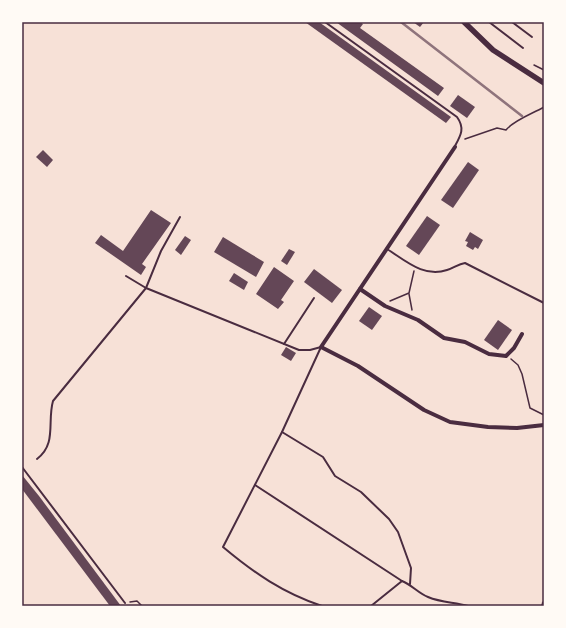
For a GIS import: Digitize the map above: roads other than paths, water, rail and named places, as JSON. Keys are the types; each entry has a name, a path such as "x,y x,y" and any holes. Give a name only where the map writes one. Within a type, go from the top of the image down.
{"street":[{"path":"464,22 493,50 544,83"},
{"path":"455,147 321,347 358,366 424,410 450,422 502,428 544,425"},
{"path":"360,289 378,301 418,320 444,338 465,342 489,354 506,356 514,348 522,334"}],"lane":[{"path":"325,22 457,117 462,123 462,131 455,147"},
{"path":"489,22 523,48"},
{"path":"512,22 532,37"},
{"path":"37,459 48,448 50,439 51,408 53,401 146,288 161,251 180,217"},
{"path":"387,248 416,267 432,273 448,270 456,265 465,263 544,304"},
{"path":"126,276 146,288 299,350 310,350 321,347"},
{"path":"284,344 314,298"},
{"path":"321,347 282,432 223,547 244,564 276,586 297,598 322,606"},
{"path":"282,432 323,457 335,476 361,492 389,519 398,532 411,568 410,584"},
{"path":"22,467 125,603"},
{"path":"255,485 402,581 410,584 417,591 434,600 442,602 456,602 468,606"},
{"path":"371,606 402,581"}],"railway":[{"path":"401,22 522,116"}]}
